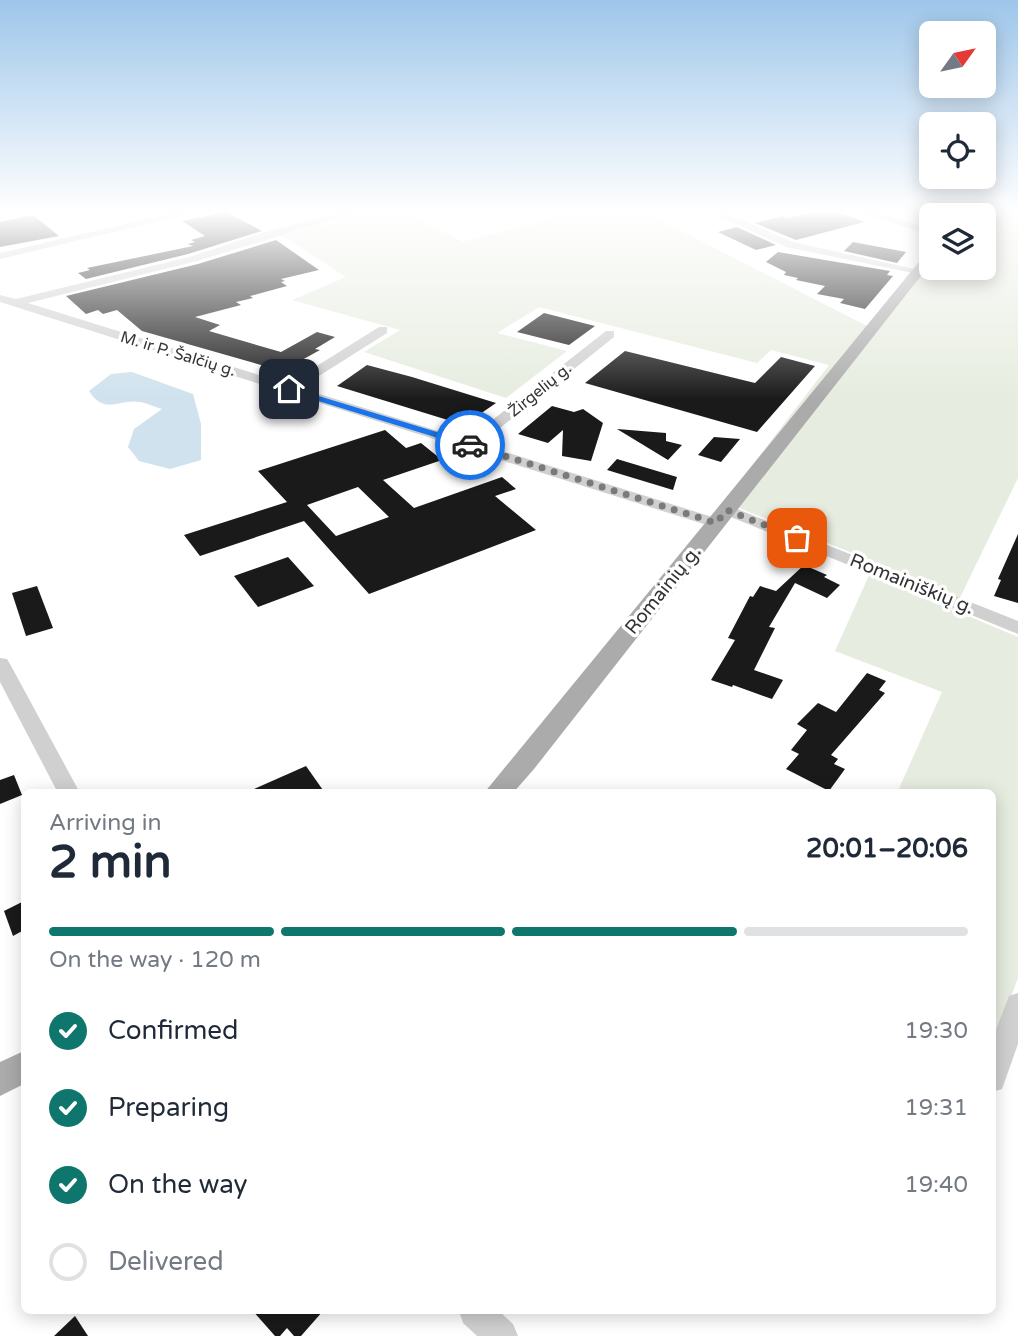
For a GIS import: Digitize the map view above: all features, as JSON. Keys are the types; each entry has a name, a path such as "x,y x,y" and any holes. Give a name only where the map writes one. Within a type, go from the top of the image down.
{"main road":[{"name":"Romainių g.","path":"501,789 862,345 915,274"},
{"path":"0,1080 21,1069"}],"street":[{"path":"15,303 128,274"},
{"name":"M. ir P. Šalčių g.","path":"0,298 470,445 722,517"},
{"path":"289,389 383,330"},
{"name":"Žirgelių g.","path":"470,445 610,334"},
{"name":"Romainiškių g.","path":"722,517 1018,628"},
{"path":"0,664 67,789"},
{"path":"996,1068 1018,1005"},
{"path":"478,1314 501,1336"}],"shaded area":[{"path":"342,274 766,274 871,328 915,274 919,274 919,280 996,280 996,274 1018,274 1018,478 954,610 1018,637 1018,978 996,1038 996,789 899,789 942,692 835,651 875,562 724,502 829,365 771,350 757,363 539,307 497,333 567,351 506,398 364,352 400,330 292,300 346,277"}],"water":[{"path":"132,372 193,394 201,424 201,460 170,469 139,461 128,447 134,429 162,409 132,401 101,403 89,391 111,374"}],"building":[{"path":"80,274 105,274 86,279"},
{"path":"155,274 301,274 281,279 287,286 236,302 241,305 195,317 220,325 209,331 281,352 317,332 335,337 315,349 320,350 282,371 142,331 117,310 103,314 98,310 86,314 66,296"},
{"path":"784,275 893,276 865,309 840,303 844,299 817,294 825,286"},
{"path":"544,313 595,326 569,345 517,332"},
{"path":"625,351 755,383 781,357 815,366 757,432 585,383"},
{"path":"367,365 496,403 464,425 337,386"},
{"path":"552,406 574,412 583,409 603,423 591,461 562,456 563,430 548,443 518,434"},
{"path":"617,429 666,433 666,441 682,445 668,460"},
{"path":"385,430 406,448 421,443 442,460 383,480 414,508 502,477 516,489 495,496 536,530 369,594 304,521 200,556 184,535 287,502 258,471","holes":["358,487 389,517 336,536 307,505"]},
{"path":"714,437 740,439 721,462 698,455"},
{"path":"617,459 677,477 673,490 607,470"},
{"path":"1018,534 1018,603 994,596 1001,580 998,579"},
{"path":"288,557 314,586 258,607 234,576"},
{"path":"804,565 827,575 824,577 840,585 827,598 795,583 769,627 775,628 754,670 783,680 772,699 711,680 735,640 728,638 750,596 753,597 760,586 776,591"},
{"path":"37,586 53,628 26,636 12,593"},
{"path":"867,673 886,681 879,690 885,693 831,755 838,759 834,764 845,769 830,789 825,789 786,769 799,754 791,750 807,730 797,724 818,703 836,712"},
{"path":"306,766 322,789 254,789"},
{"path":"14,775 21,795 0,804 0,780"},
{"path":"21,902 21,932 13,936 4,911"},
{"path":"256,1314 320,1314 301,1336 294,1336 287,1328 280,1336 275,1336"},
{"path":"75,1316 88,1336 54,1336"}],"way so far":[{"path":"470,445 716,523 727,510 797,538"}],"route":[{"path":"289,389 470,445"}]}
